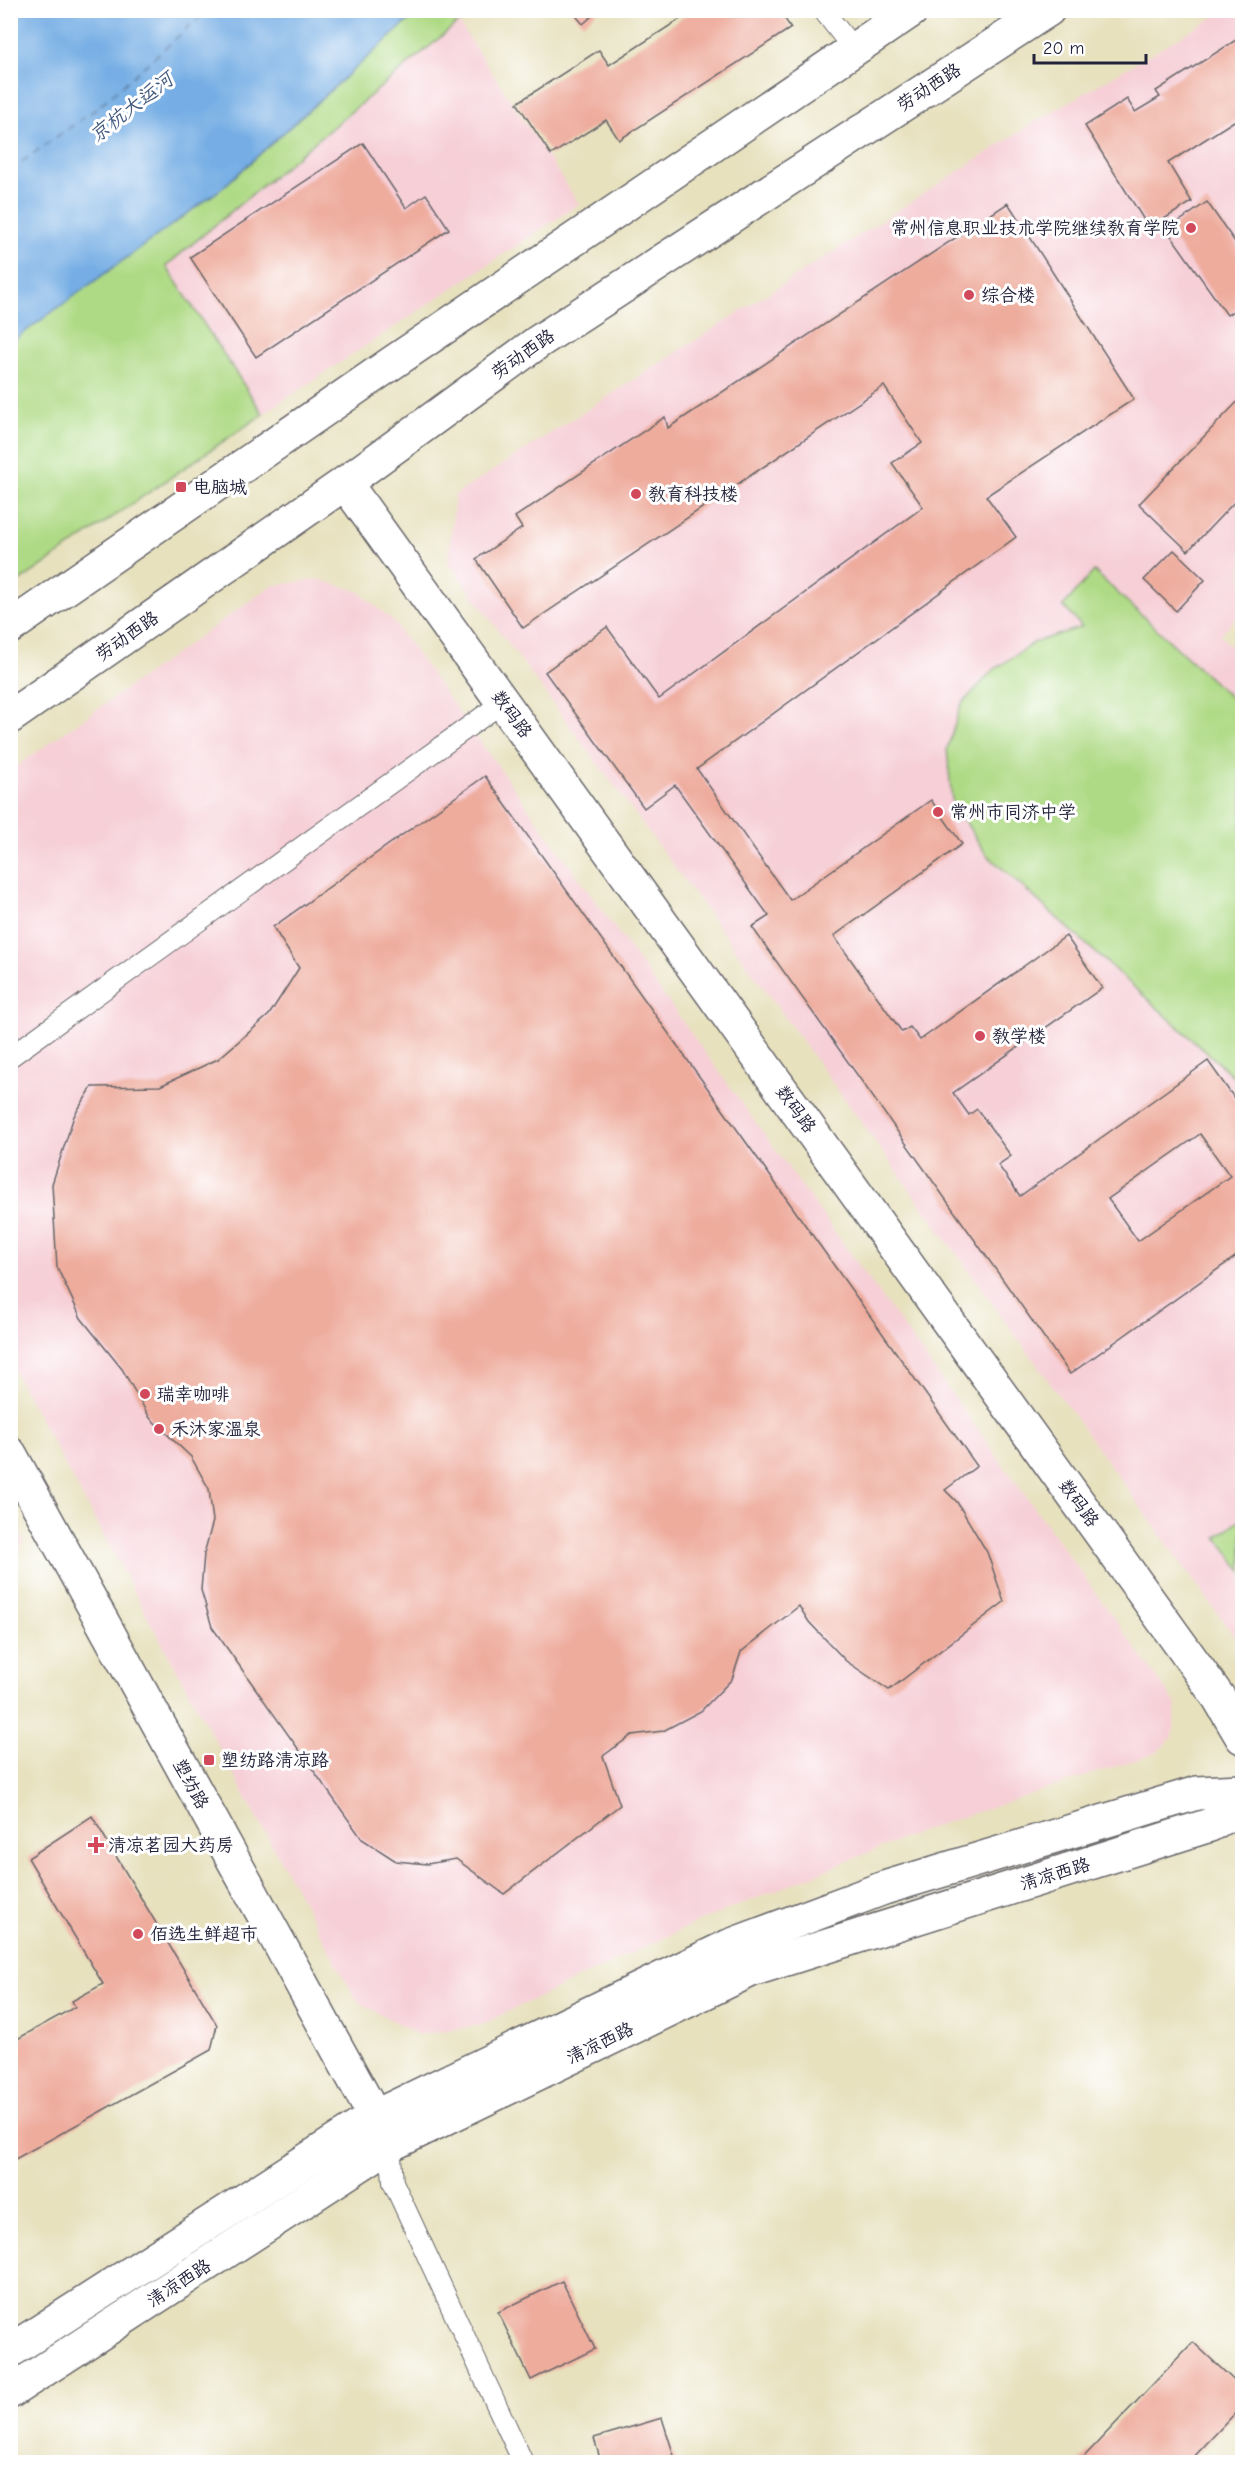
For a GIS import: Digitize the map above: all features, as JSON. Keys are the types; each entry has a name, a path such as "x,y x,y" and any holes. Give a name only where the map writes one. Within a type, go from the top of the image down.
{"street":[{"path":"10,627 392,363 912,10"},
{"name":"劳动西路","path":"10,717 345,483 538,342 1048,10"},
{"name":"数码路","path":"345,483 1219,1698 1242,1737"},
{"name":"塑纺路","path":"10,1454 382,2131"},
{"name":"清凉西路","path":"10,2351 382,2131 729,1946 884,1888 1197,1793 1242,1791"},
{"name":"清凉西路","path":"10,2392 382,2131 751,1970 1210,1825 1242,1806"}],"lane":[{"path":"824,10 854,50"},
{"path":"10,1057 503,702"},
{"path":"382,2131 393,2182 523,2463"}],"shaded area":[{"name":"常州市同济中学","path":"1224,11 1242,11 1242,611 1220,635 1242,658 1242,1647 747,965 448,562 455,495 1035,122"},
{"path":"459,23 579,204 263,414 166,266"},
{"path":"317,579 358,591 393,621 1176,1704 1173,1737 1156,1753 932,1827 695,1923 480,2025 418,2035 357,2001 11,1366 10,771 271,586"},
{"path":"10,1518 25,1543 11,1551 10,1551"}],"green space":[{"path":"419,11 472,11 166,266 263,414 11,587 10,342 221,189"},
{"path":"1094,571 1242,708 1242,1084 986,854 952,801 947,749 961,705 992,671 1035,642 1082,627 1063,606"},
{"path":"1242,1518 1242,1571 1217,1537"}],"water":[{"name":"京杭大运河","path":"11,10 419,11 221,189 11,342"}],"building":[{"path":"571,10 599,10 583,24"},
{"path":"694,10 779,10 791,28 619,140 606,120 551,155 517,103 599,50 609,65"},
{"path":"1242,36 1242,116 1168,163 1192,202 1149,228 1085,126 1127,99 1135,112 1160,97 1156,91"},
{"path":"363,143 406,208 426,194 449,229 256,357 190,257"},
{"path":"1207,202 1242,252 1242,305 1227,315 1167,230"},
{"path":"1008,203 1134,399 986,496 1016,537 697,769 790,900 931,800 962,844 834,936 902,1032 910,1027 920,1040 1066,936 1102,988 953,1093 969,1115 977,1109 1011,1156 998,1165 1020,1196 1208,1061 1242,1109 1242,1252 1070,1374 752,927 769,916 675,785 644,808 545,672 607,627 659,699 923,507 892,463 922,443 884,386 523,628 476,559 522,528 515,517 665,417 668,428","holes":["1200,1134 1230,1176 1138,1241 1108,1199"]},
{"path":"1242,397 1242,494 1188,551 1139,504"},
{"path":"1174,550 1205,580 1176,611 1144,580"},
{"path":"485,776 977,1466 945,1490 957,1502 987,1552 1004,1602 889,1690 846,1661 809,1622 799,1606 741,1652 732,1679 701,1711 663,1731 632,1735 603,1756 620,1805 504,1894 456,1859 427,1864 396,1861 362,1839 212,1627 201,1590 204,1554 213,1521 209,1489 191,1457 150,1418 122,1369 81,1318 57,1267 52,1184 74,1116 92,1087 160,1086 218,1059 269,1015 299,968 273,927"},
{"path":"92,1816 217,2025 211,2050 10,2162 10,2043 75,2007 72,2001 103,1984 28,1858"},
{"path":"562,2281 595,2349 531,2380 498,2312"},
{"path":"1193,2342 1242,2388 1242,2406 1189,2462 1079,2462"},
{"path":"662,2418 676,2462 601,2462 594,2438"}],"ferry route":[{"path":"10,170 96,109 208,10"}],"place":[{"name":"常州信息职业技术学院继续教育学院","path":"1191,228"},
{"name":"综合楼","path":"969,295"},
{"name":"电脑城","path":"181,487"},
{"name":"教育科技楼","path":"636,494"},
{"name":"常州市同济中学","path":"938,812"},
{"name":"教学楼","path":"980,1036"},
{"name":"瑞幸咖啡","path":"145,1394"},
{"name":"禾沐家温泉","path":"159,1429"},
{"name":"塑纺路清凉路","path":"209,1760"},
{"name":"清凉茗园大药房","path":"96,1845"},
{"name":"佰选生鲜超市","path":"138,1934"}]}
